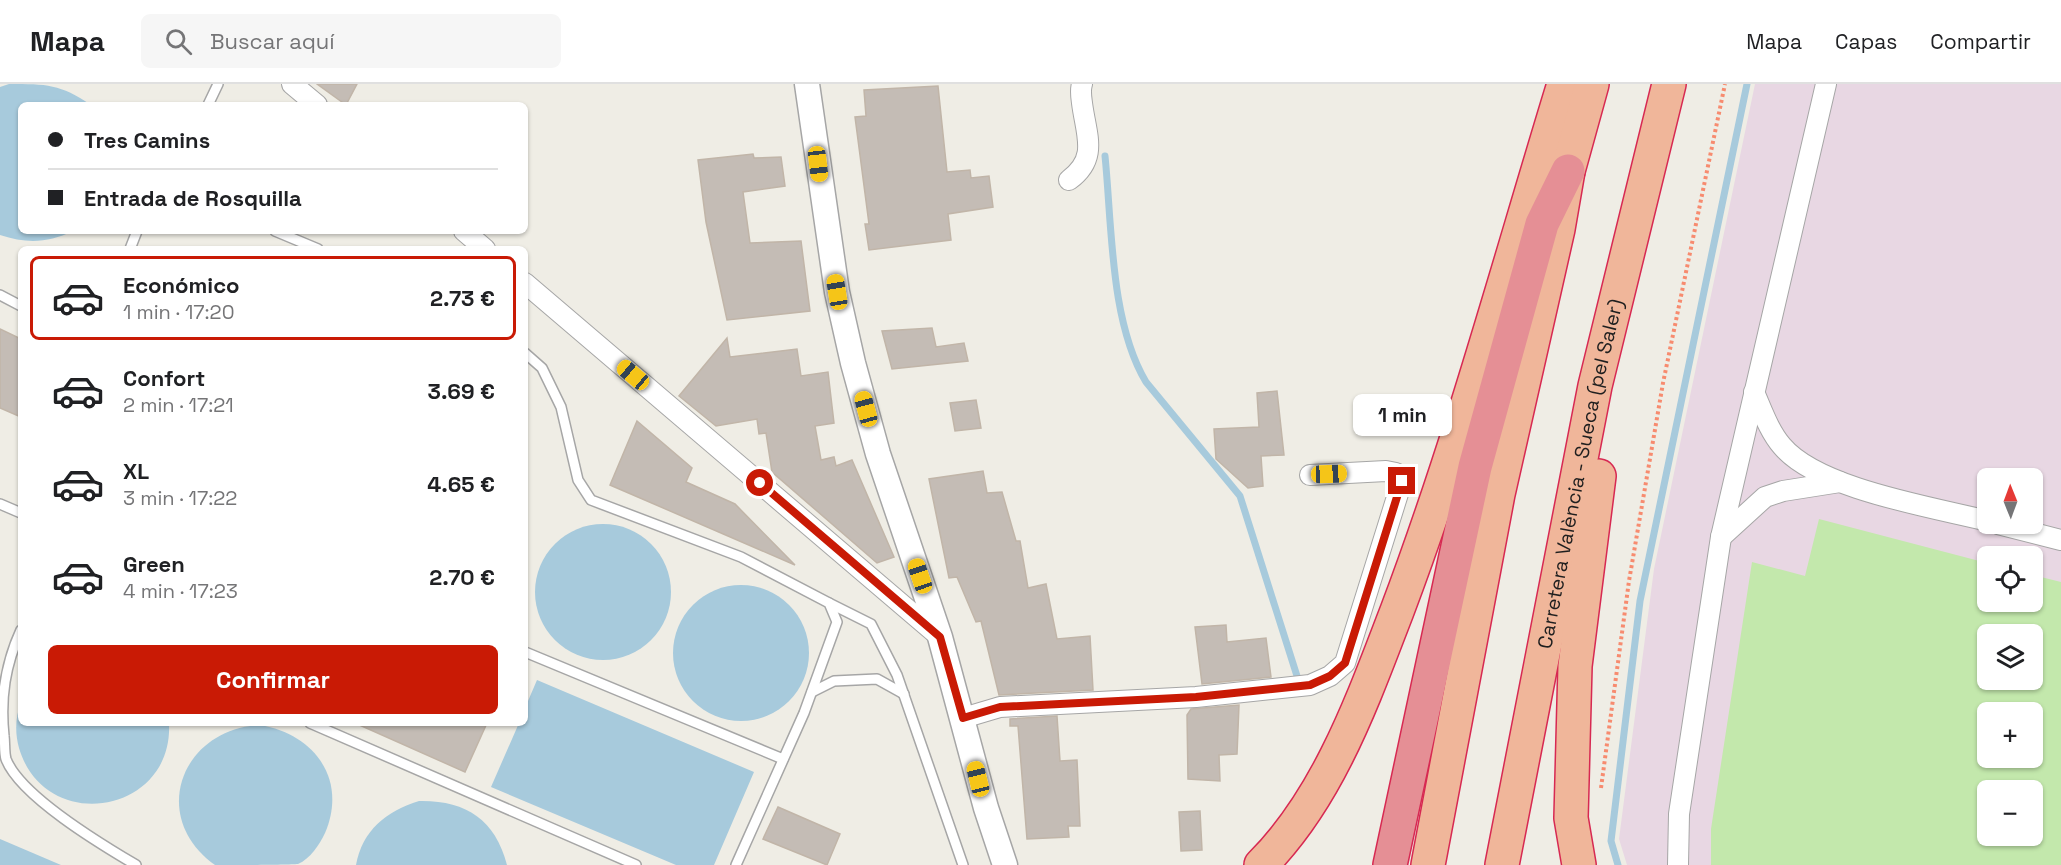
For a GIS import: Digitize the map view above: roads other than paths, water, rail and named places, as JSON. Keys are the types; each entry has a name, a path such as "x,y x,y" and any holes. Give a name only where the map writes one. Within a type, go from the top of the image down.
{"highway":[{"path":"1261,865 1286,837 1313,797 1360,706 1425,537 1563,84"},
{"path":"1428,865 1498,494 1558,229 1568,171 1592,84"},
{"name":"Carretera València - Sueca (pel Saler)","path":"1502,865 1595,386 1640,192 1669,84"},
{"path":"1390,865 1475,467 1542,224 1568,171"},
{"path":"1579,865 1571,818 1575,666 1595,503 1617,375 1640,192"}],"street":[{"path":"292,84 313,102"},
{"path":"807,84 835,281 853,363 879,454 940,637 994,833 1005,865"},
{"path":"1069,180 1082,170 1090,148 1086,133 1082,84"},
{"path":"1678,865 1679,814 1721,537 1826,84"},
{"path":"468,234 482,246"},
{"path":"528,286 940,637"},
{"path":"1754,392 1782,446 1795,458 1840,482 1977,518"},
{"path":"963,718 1000,707 1196,697 1310,685 1330,676 1345,663 1402,481 1396,473 1386,471 1310,475"},
{"path":"1721,537 1765,497 1783,491 1840,482"},
{"path":"2037,534 2061,540"},
{"path":"994,833 1023,865"}],"lane":[{"path":"209,102 218,84"},
{"path":"282,234 311,246"},
{"path":"0,296 18,305"},
{"path":"528,356 542,368 561,406 578,480 591,500 741,557 871,624 897,675 963,865"},
{"path":"0,504 18,512"},
{"path":"736,865 812,692 837,622 829,603"},
{"path":"18,637 12,650 2,689 6,759 22,784 93,840 136,865"},
{"path":"528,653 783,759"},
{"path":"812,692 834,681 877,679 904,694"},
{"path":"317,726 636,865"}],"water":[{"path":"9,84 33,84 53,87 86,102 18,102 18,234 65,234 37,241 19,240 0,235 0,87"},
{"path":"603,524 629,529 651,544 666,566 671,592 666,618 651,640 629,655 603,660 577,655 555,640 540,618 535,592 540,566 555,544 577,529"},
{"path":"741,585 767,590 789,605 804,627 809,653 804,679 789,701 767,716 741,721 715,716 693,701 678,679 673,653 678,627 693,605 715,590"},
{"path":"537,680 754,772 714,865 676,865 491,787 518,726 528,726 528,701"},
{"path":"18,714 18,726 169,726 165,754 151,778 131,794 106,803 79,803 54,794 33,776 19,748 16,726"},
{"path":"264,726 296,738 321,762 329,777 332,795 331,813 325,833 314,851 298,864 215,865 194,845 183,823 179,801 183,778 193,758 210,742 233,730"},
{"path":"419,801 450,804 476,815 495,835 507,865 356,865 364,842 377,824 396,810"},
{"path":"0,839 61,865 0,865"}],"waterway":[{"path":"1618,865 1611,841 1640,601 1747,84"},
{"path":"1105,156 1119,302 1134,358 1146,382 1240,496 1297,676"}]}
